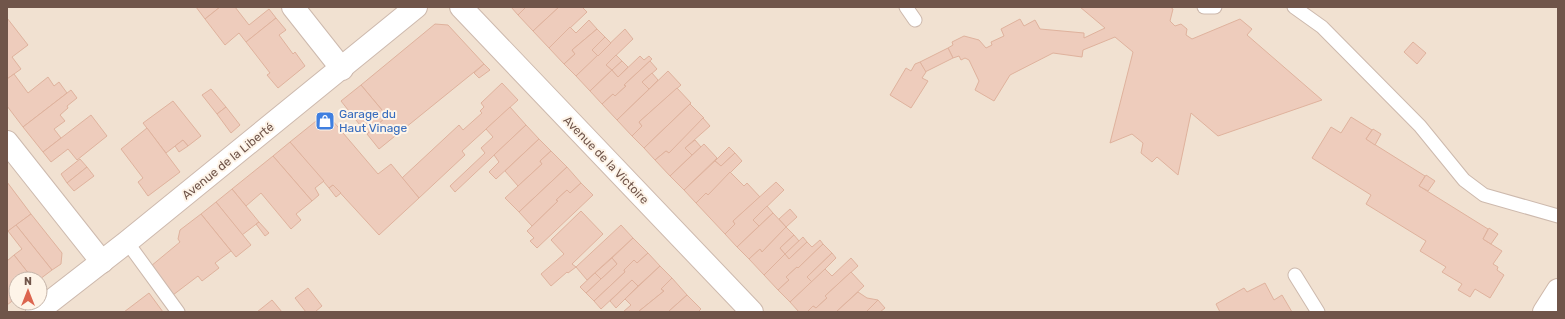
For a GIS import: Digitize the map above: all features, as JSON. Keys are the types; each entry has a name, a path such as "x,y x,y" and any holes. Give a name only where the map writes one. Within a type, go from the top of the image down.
{"street":[{"path":"293,7 342,69"},
{"name":"Avenue de la Liberté","path":"37,312 102,262 342,69 416,7"},
{"name":"Avenue de la Victoire","path":"461,7 752,312"},
{"path":"7,142 102,262"},
{"path":"1544,312 1558,290"}],"lane":[{"path":"906,7 914,20"},
{"path":"1204,7 1215,7"},
{"path":"1294,7 1322,27 1420,126 1464,180 1484,195 1558,216"},
{"path":"127,242 178,312"},
{"path":"1295,275 1318,312"}],"shaded area":[{"path":"7,7 1558,7 1558,312 7,312"}],"building":[{"path":"196,7 220,7 205,19"},
{"path":"220,7 235,7 249,25 269,9 276,18 246,42 239,33 225,45 205,19"},
{"path":"511,7 526,7 518,15"},
{"path":"526,7 559,7 533,31 518,15"},
{"path":"559,7 582,7 587,12 549,48 533,31"},
{"path":"1080,7 1170,7 1173,9 1170,21 1175,26 1181,24 1187,29 1186,35 1192,39 1240,19 1252,29 1247,35 1322,100 1218,136 1191,113 1178,175 1157,157 1152,162 1141,153 1143,143 1132,134 1110,143 1133,52 1115,37 1083,50 1082,57 1053,53 1010,75 994,101 975,90 979,81 969,60 965,58 961,60 959,56 953,58 948,48 953,45 952,42 964,36 979,40 986,48 992,45 991,42 1004,36 1001,29 1020,19 1024,26 1035,20 1040,29 1084,33 1084,38 1105,28"},
{"path":"7,18 28,45 12,57 21,69 7,79"},
{"path":"276,18 286,30 279,35 293,54 295,52 305,66 278,88 267,75 270,73 246,42"},
{"path":"589,20 597,29 572,50 575,54 564,64 549,48 570,27 576,33"},
{"path":"435,24 448,25 484,64 379,149 367,134 387,116 361,85"},
{"path":"597,29 605,37 592,50 598,56 576,76 564,64 575,54 572,50"},
{"path":"625,29 633,39 606,65 612,70 590,91 576,76"},
{"path":"605,37 611,43 598,56 592,50"},
{"path":"1413,42 1426,53 1417,64 1404,52"},
{"path":"948,48 953,58 925,72 920,62"},
{"path":"616,55 622,61 612,70 606,65"},
{"path":"640,56 644,60 649,56 652,59 624,85 626,86 615,96 613,94 602,104 590,91 612,70 618,77"},
{"path":"622,61 628,67 618,77 612,70"},
{"path":"650,61 657,69 642,82 649,89 617,120 602,104 613,94 615,96 626,86 624,85"},
{"path":"920,62 926,72 922,78 928,81 911,108 890,95 906,68 911,71 915,64"},
{"path":"484,64 490,70 479,78 474,73"},
{"path":"668,71 681,85 639,122 642,126 632,136 617,120"},
{"path":"652,73 658,80 649,89 642,82"},
{"path":"14,74 28,93 48,77 54,86 59,82 67,93 23,127 7,106 7,79"},
{"path":"502,83 518,100 462,151 465,155 419,198 402,178 459,125 463,130 482,113 480,111 484,107 481,103"},
{"path":"361,85 387,116 367,134 341,101"},
{"path":"677,88 691,103 644,148 632,136 642,126 639,122"},
{"path":"211,89 226,107 217,114 202,95"},
{"path":"71,90 77,98 67,106 68,108 60,115 65,121 54,129 61,138 43,152 23,127"},
{"path":"173,101 201,136 188,146 183,140 166,153 143,123"},
{"path":"690,104 704,118 669,153 666,151 655,160 644,148"},
{"path":"226,107 240,125 231,133 217,114"},
{"path":"510,107 526,125 455,192 450,186 485,153 481,148 493,137 486,129"},
{"path":"326,113 378,174 391,164 419,198 379,235 333,185 329,188 290,142"},
{"path":"91,115 107,136 77,160 68,149 51,162 43,152"},
{"path":"1351,117 1372,130 1366,139 1425,176 1419,186 1488,229 1483,239 1502,251 1493,264 1498,267 1497,270 1504,275 1490,298 1475,289 1470,297 1458,290 1462,284 1442,272 1446,267 1420,251 1426,241 1366,204 1371,195 1312,158 1331,127 1341,133"},
{"path":"703,118 710,126 685,148 692,155 670,176 655,160 666,151 669,153"},
{"path":"526,125 539,139 496,179 489,172 499,162 494,155"},
{"path":"147,128 180,172 148,196 138,182 143,178 121,149"},
{"path":"1373,129 1381,134 1375,145 1366,139"},
{"path":"539,139 551,151 540,161 542,164 518,186 505,171"},
{"path":"183,140 188,146 179,152 175,146"},
{"path":"695,140 701,147 692,155 685,148"},
{"path":"290,142 324,181 315,188 319,195 312,201 273,156"},
{"path":"704,144 717,158 684,190 670,176"},
{"path":"729,147 735,153 721,166 715,161"},
{"path":"551,151 567,167 519,212 505,198 542,164 540,161"},
{"path":"735,153 742,161 708,195 706,193 696,203 684,190 715,161 721,166"},
{"path":"273,156 312,201 296,214 301,220 291,229 261,193 246,206 232,189"},
{"path":"80,159 87,167 67,183 61,174"},
{"path":"87,167 94,176 74,191 67,183"},
{"path":"567,167 581,183 570,193 567,190 556,200 558,201 532,226 519,212"},
{"path":"730,172 744,186 747,183 760,197 733,221 735,224 725,234 696,203 706,193 708,195"},
{"path":"1426,175 1435,181 1428,191 1419,186"},
{"path":"7,182 31,214 7,232"},
{"path":"776,182 784,190 753,220 759,226 737,247 725,234 735,224 733,221"},
{"path":"581,183 593,195 537,248 530,241 534,238 527,231 558,201 556,200 567,190 570,193"},
{"path":"333,185 341,193 336,197 329,188"},
{"path":"232,189 259,222 242,235 216,202"},
{"path":"216,202 251,245 236,257 201,214"},
{"path":"767,206 773,213 759,226 753,220"},
{"path":"790,209 797,217 786,227 779,219"},
{"path":"581,211 603,234 572,264 576,267 568,273 567,272 551,286 541,274 564,254 551,240"},
{"path":"773,213 786,227 762,252 760,249 749,259 737,247"},
{"path":"31,214 62,253 61,264 52,270 16,225"},
{"path":"201,214 231,251 215,263 219,268 202,281 198,276 173,295 151,266 180,242 178,239 180,230"},
{"path":"259,222 269,233 265,236 256,224"},
{"path":"16,225 52,270 48,273 48,271 27,271 14,255 22,249 8,231"},
{"path":"621,225 633,238 587,280 576,267"},
{"path":"786,227 794,235 780,248 785,254 764,275 749,259 760,249 762,252"},
{"path":"1489,228 1498,234 1491,244 1483,239"},
{"path":"794,235 799,241 785,254 780,248"},
{"path":"803,237 807,242 789,259 785,254"},
{"path":"633,238 648,253 637,263 634,260 624,270 625,272 594,301 586,293 617,264 612,258"},
{"path":"820,240 823,244 798,268 797,267 786,277 789,280 778,290 764,275 785,254 789,259 807,242 812,247"},
{"path":"823,244 832,253 807,277 812,282 790,302 778,290 789,280 786,277 797,267 798,268"},
{"path":"648,253 660,266 638,286 632,280 601,309 594,301 625,272 624,270 634,260 637,263"},
{"path":"832,253 836,258 812,282 807,277"},
{"path":"14,255 27,271 8,271 7,305 7,261"},
{"path":"612,258 617,264 601,279 595,273"},
{"path":"851,258 858,266 825,296 827,298 816,308 813,306 807,312 799,312 790,302 825,269 832,276"},
{"path":"660,266 672,278 661,289 664,291 638,312 623,312 631,305 625,299"},
{"path":"851,272 864,286 836,312 807,312 813,306 816,308 827,298 825,296"},
{"path":"595,273 601,279 586,293 580,287"},
{"path":"672,278 687,295 668,312 638,312 664,291 661,289"},
{"path":"632,280 638,286 616,308 610,301"},
{"path":"1265,283 1274,300 1282,295 1292,312 1220,312 1216,304 1244,288 1247,292"},
{"path":"308,288 322,306 315,312 306,312 295,298"},
{"path":"858,292 867,298 878,300 866,312 836,312"},
{"path":"149,293 163,312 124,312"},
{"path":"687,295 701,309 698,312 668,312"},
{"path":"272,300 282,312 257,312"},
{"path":"878,300 885,308 880,312 866,312"}],"place":[{"name":"Garage du Haut Vinage","path":"325,121"}]}
